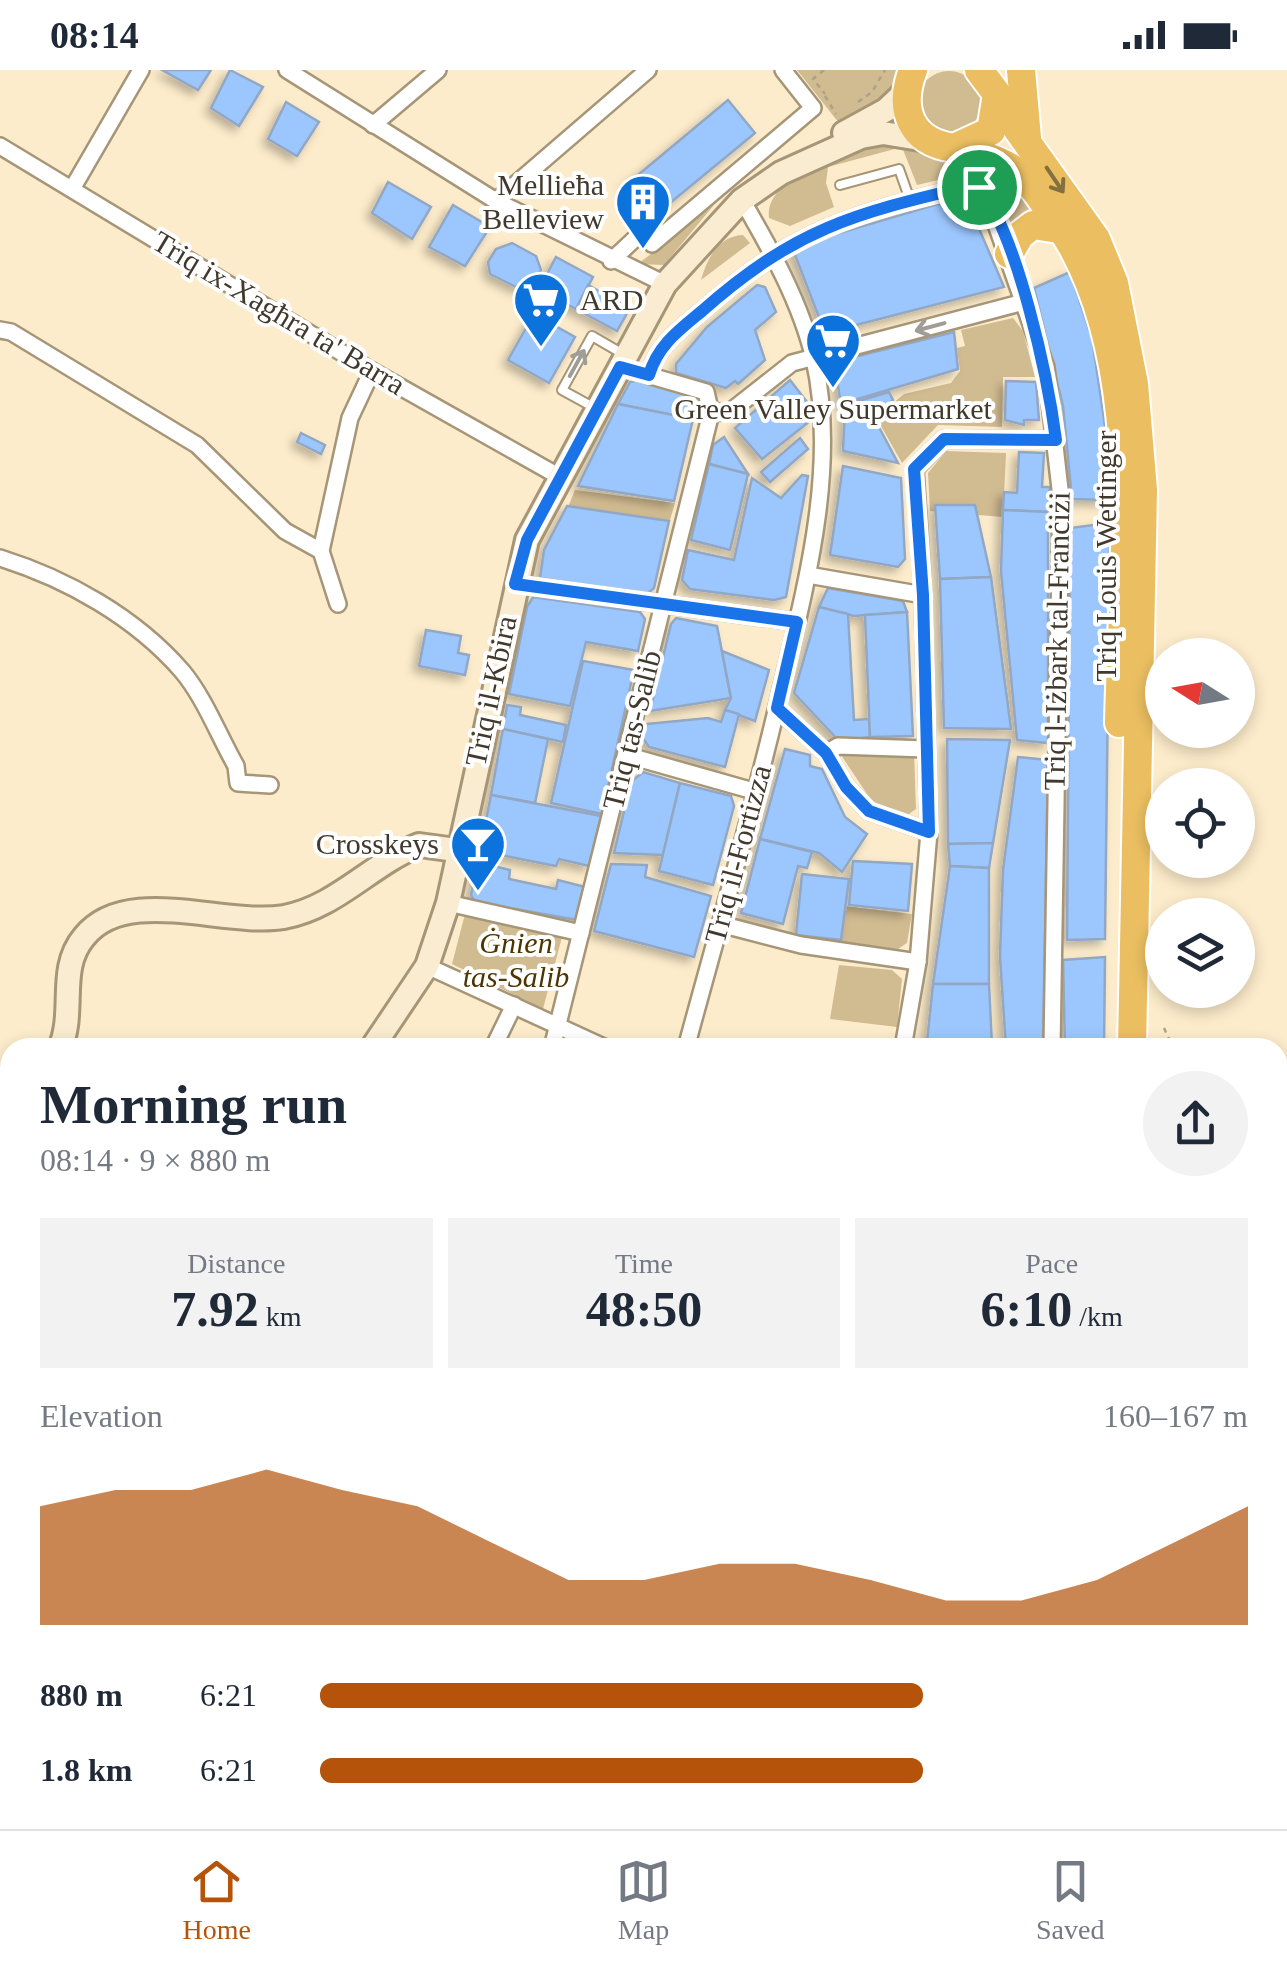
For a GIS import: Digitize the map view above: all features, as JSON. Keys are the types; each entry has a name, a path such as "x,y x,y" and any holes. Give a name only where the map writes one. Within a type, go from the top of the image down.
{"highway":[{"name":"Triq Louis Wettinger","path":"980,70 994,85 998,102 1096,239 1114,284 1139,424 1143,490 1132,1038"},
{"path":"1021,70 1027,140"},
{"path":"909,81 906,112 926,140"},
{"path":"962,148 991,132 998,102"},
{"name":"Triq Louis Wettinger","path":"926,140 962,148 1015,170 1064,230 1092,283 1112,356 1123,490 1114,1038"},
{"path":"1009,254 1033,225 1064,230"}],"main road":[{"name":"Triq il-Kbira","path":"379,1038 427,966 448,903 456,850 527,540 664,284 754,182 886,110 909,81"},
{"name":"Triq il-Kbira","path":"742,200 781,173 861,137 884,133 926,140"},
{"path":"61,1038 74,949 108,917 134,910 284,917 326,903 404,850 419,845 456,850"},
{"path":"1132,1017 1141,1038"}],"street":[{"path":"72,189 141,70"},
{"path":"286,70 496,201 664,284"},
{"path":"372,124 438,70"},
{"path":"496,201 648,70"},
{"path":"611,261 642,232 652,244 813,108 784,70"},
{"name":"Triq ix-Xagħra ta' Barra","path":"0,146 372,371 560,477"},
{"name":"Triq l-Iżbark tal-Franċiżi","path":"910,200 979,187 1009,254 1046,367 1061,498 1052,1038"},
{"name":"Triq il-Fortizza","path":"689,1038 756,792 808,575 823,428 814,357 773,253 742,200"},
{"path":"649,375 664,343 773,253 822,226 910,200"},
{"path":"623,361 649,375 706,392 711,413 732,410 792,364 1024,302"},
{"path":"0,330 11,332 197,445 285,531 320,551"},
{"path":"338,604 320,551 350,418 372,371"},
{"name":"Triq tas-Salib","path":"554,1038 711,413"},
{"path":"904,1038 918,962 929,832 923,595 914,469 944,439 1056,440"},
{"path":"0,558 56,576 119,616 183,672 236,766 238,783 270,785"},
{"path":"808,575 923,595"},
{"path":"515,584 663,606 675,602 797,622"},
{"path":"777,708 826,753 846,787 869,811 929,832"},
{"path":"826,753 838,746 926,749"},
{"path":"626,755 756,792"},
{"path":"448,903 580,933"},
{"path":"720,924 801,945 918,962"},
{"path":"427,966 583,1038"},
{"path":"498,1038 514,1005"}],"lane":[{"path":"840,184 899,169 910,200"},
{"path":"596,409 562,390 592,336 623,361"}],"path":[{"path":"824,70 813,79 826,96"},
{"path":"837,117 872,92 885,70"},
{"path":"1164,1028 1168,1038"}],"green space":[{"path":"797,70 903,70 889,98 843,128"},
{"path":"949,71 971,81 981,103 971,125 949,135 927,125 917,103 927,81"},
{"path":"882,139 993,167 1043,208 1008,233 986,180 964,174 917,185 902,147 828,167 826,183 834,207 790,226 769,218 771,203 794,178 831,158"},
{"path":"714,205 664,265 638,264"},
{"path":"743,235 750,243 701,280 720,244"},
{"path":"1013,318 1023,331 1035,377 1003,377 1002,427 938,425 902,463 876,417 904,394 951,383 960,371 957,348 965,346 961,330"},
{"path":"946,451 1006,453 1003,517 930,511 928,473"},
{"path":"575,490 675,503 668,527 566,512"},
{"path":"860,750 914,751 916,809 906,816 873,803 841,755"},
{"path":"844,906 912,914 907,943 898,949 839,943"},
{"name":"Ġnien tas-Salib","path":"465,914 562,937 543,1009 452,964"},
{"path":"839,965 892,970 902,979 897,1027 830,1019"}],"building":[{"path":"162,70 211,70 198,90"},
{"path":"230,70 263,87 239,126 211,108"},
{"path":"728,100 755,133 653,217 626,185"},
{"path":"286,102 319,122 297,156 268,139"},
{"path":"388,182 431,207 412,239 372,213"},
{"path":"965,196 1004,287 825,333 792,247"},
{"path":"453,205 490,227 465,266 429,247"},
{"path":"512,243 536,256 541,270 535,282 518,288 490,274 488,262 496,249"},
{"path":"556,257 593,277 576,309 539,289"},
{"path":"1070,272 1092,338 1109,453 1109,500 1072,499 1063,406 1034,288"},
{"path":"588,285 630,308 617,331 576,309"},
{"path":"757,285 765,287 776,312 755,330 765,360 738,384 735,381 726,388 676,373 676,364 707,327"},
{"name":"ARD","path":"534,314 575,337 549,383 508,360"},
{"path":"954,332 958,369 841,404 834,362"},
{"path":"640,380 692,396 697,407 693,419 618,404 630,382"},
{"path":"790,380 807,402 810,421 762,459 735,428"},
{"path":"1006,381 1036,382 1039,420 1024,420 1024,425 1005,420"},
{"path":"889,392 893,400 873,416 898,463 843,451 845,405"},
{"path":"618,404 693,419 674,501 578,486"},
{"path":"301,433 325,445 321,454 297,442"},
{"path":"724,437 748,474 709,464 713,445"},
{"path":"800,438 808,449 770,482 761,472"},
{"path":"1019,452 1044,453 1042,487 1050,487 1048,512 1003,510 1004,492 1017,493"},
{"path":"709,464 748,474 730,550 691,540"},
{"path":"843,466 901,478 905,559 898,567 830,555"},
{"path":"802,475 808,476 786,597 774,600 690,589 682,580 688,550 734,560 752,478 781,498"},
{"path":"935,505 975,505 991,577 940,579"},
{"path":"567,506 669,521 654,588 646,595 540,578 544,550"},
{"path":"1003,510 1048,512 1048,743 1017,740 1001,571"},
{"path":"1110,523 1105,939 1067,940 1070,528"},
{"path":"991,577 1011,729 944,728 940,579"},
{"path":"828,588 903,601 907,612 854,616 819,607"},
{"path":"533,597 640,612 645,619 638,651 586,642 570,706 509,694 527,607"},
{"path":"819,607 848,614 854,720 869,719 870,737 839,741 794,693"},
{"path":"907,612 913,736 870,737 865,615"},
{"path":"676,618 717,626 731,698 650,711 671,624"},
{"path":"426,630 461,636 458,653 469,655 465,675 419,666"},
{"path":"722,651 769,670 755,721 725,710 731,698"},
{"path":"583,661 634,670 602,814 551,803"},
{"path":"507,705 521,707 520,715 566,725 563,742 503,729"},
{"path":"725,710 739,714 725,767 649,747 642,737 647,724 708,718 721,722"},
{"path":"503,729 548,739 535,803 491,795"},
{"path":"947,739 1010,740 993,843 948,844"},
{"path":"785,749 810,755 810,766 822,769 845,817 867,834 842,872 819,853 760,839"},
{"path":"1018,757 1048,760 1043,1038 1005,1038 1000,957 1003,870"},
{"path":"643,772 680,783 663,855 614,853 631,782"},
{"path":"680,783 731,796 734,806 713,885 659,871"},
{"path":"491,795 601,816 589,866 559,859 556,866 480,851"},
{"path":"760,839 812,852 807,868 798,866 783,924 741,913"},
{"path":"993,843 989,868 950,866 948,844"},
{"path":"853,861 912,864 908,911 849,905"},
{"path":"477,862 510,870 509,879 556,889 558,880 585,887 577,920 475,902 471,895"},
{"path":"611,864 647,865 645,877 711,896 694,957 594,931"},
{"path":"950,866 989,868 989,984 933,984"},
{"path":"802,874 849,879 841,940 796,935"},
{"path":"1105,957 1104,1038 1065,1038 1063,960"},
{"path":"933,984 989,984 992,1038 927,1038"}],"place":[{"name":"Mellieħa Belleview","path":"643,251"},
{"name":"ARD","path":"541,349"},
{"name":"Green Valley Supermarket","path":"833,390"},
{"name":"Crosskeys","path":"478,893"}],"route":[{"path":"979,187 1009,254 1046,367 1056,440 944,439 914,469 923,595 929,832 869,811 846,787 826,753 777,708 797,622 675,602 663,606 644,604 515,584 527,540 620,367 649,375 664,343 773,253 822,226 910,200 979,187"}]}
